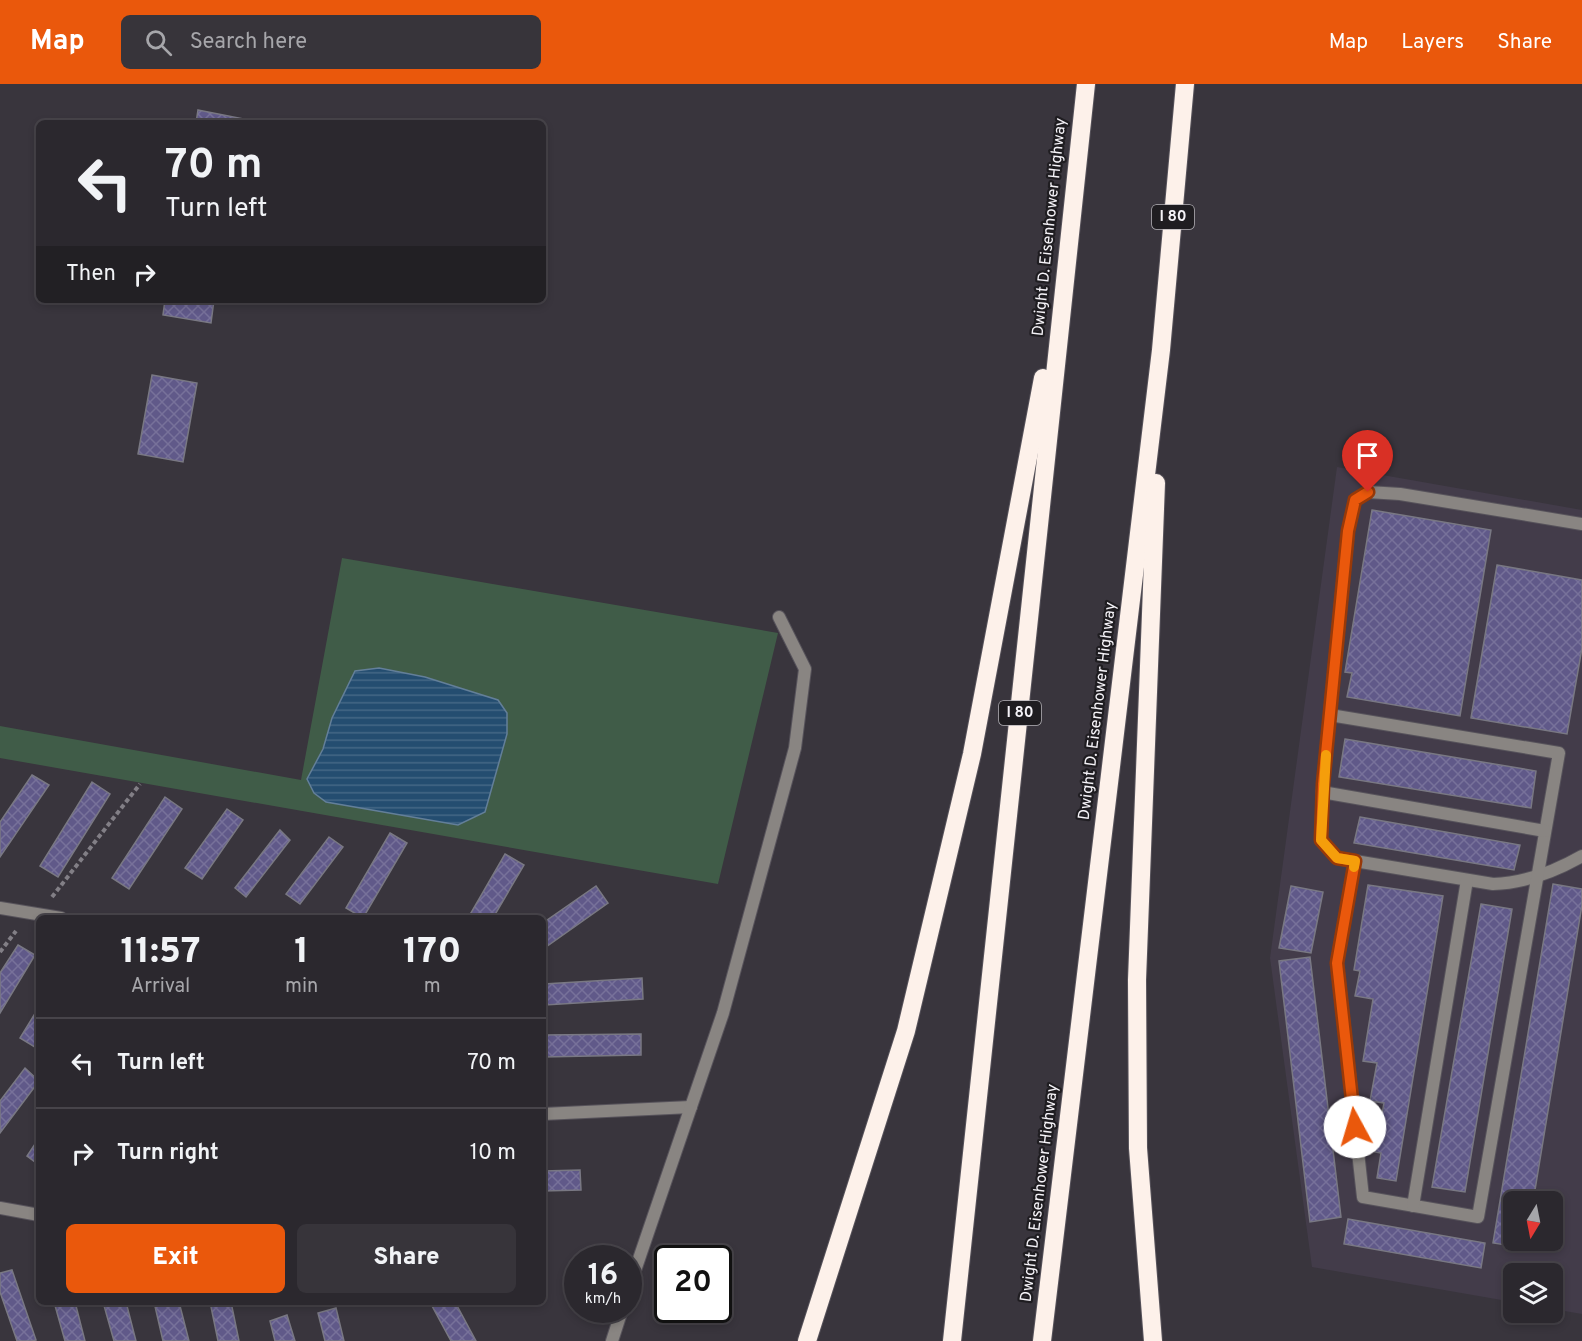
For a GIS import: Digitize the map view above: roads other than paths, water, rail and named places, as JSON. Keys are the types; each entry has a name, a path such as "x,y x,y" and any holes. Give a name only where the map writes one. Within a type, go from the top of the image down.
{"highway":[{"name":"Dwight D. Eisenhower Highway","path":"952,1341 1086,84"},
{"name":"Dwight D. Eisenhower Highway","path":"1042,1341 1161,350 1185,84"},
{"path":"807,1341 906,1031 970,766 1066,258"},
{"path":"1153,1341 1138,1148 1137,980 1161,350"}],"lane":[{"path":"1582,524 1400,494 1368,492 1355,500 1348,531 1322,792 1321,840 1337,858 1493,884 1516,883 1537,877 1582,856"},
{"path":"642,1250 723,1013 795,748 805,669 779,617"},
{"path":"1330,715 1559,753 1478,1217 1363,1197 1337,963 1355,861"},
{"path":"1322,792 1545,831"},
{"path":"1413,1206 1467,880"},
{"path":"0,908 45,915"},
{"path":"546,1113 691,1107"},
{"path":"0,1208 36,1214"},
{"path":"612,1341 618,1323"}],"water":[{"path":"379,668 425,677 498,700 507,713 507,734 485,812 458,825 326,802 314,793 307,779 323,749 332,718 355,671"}]}
